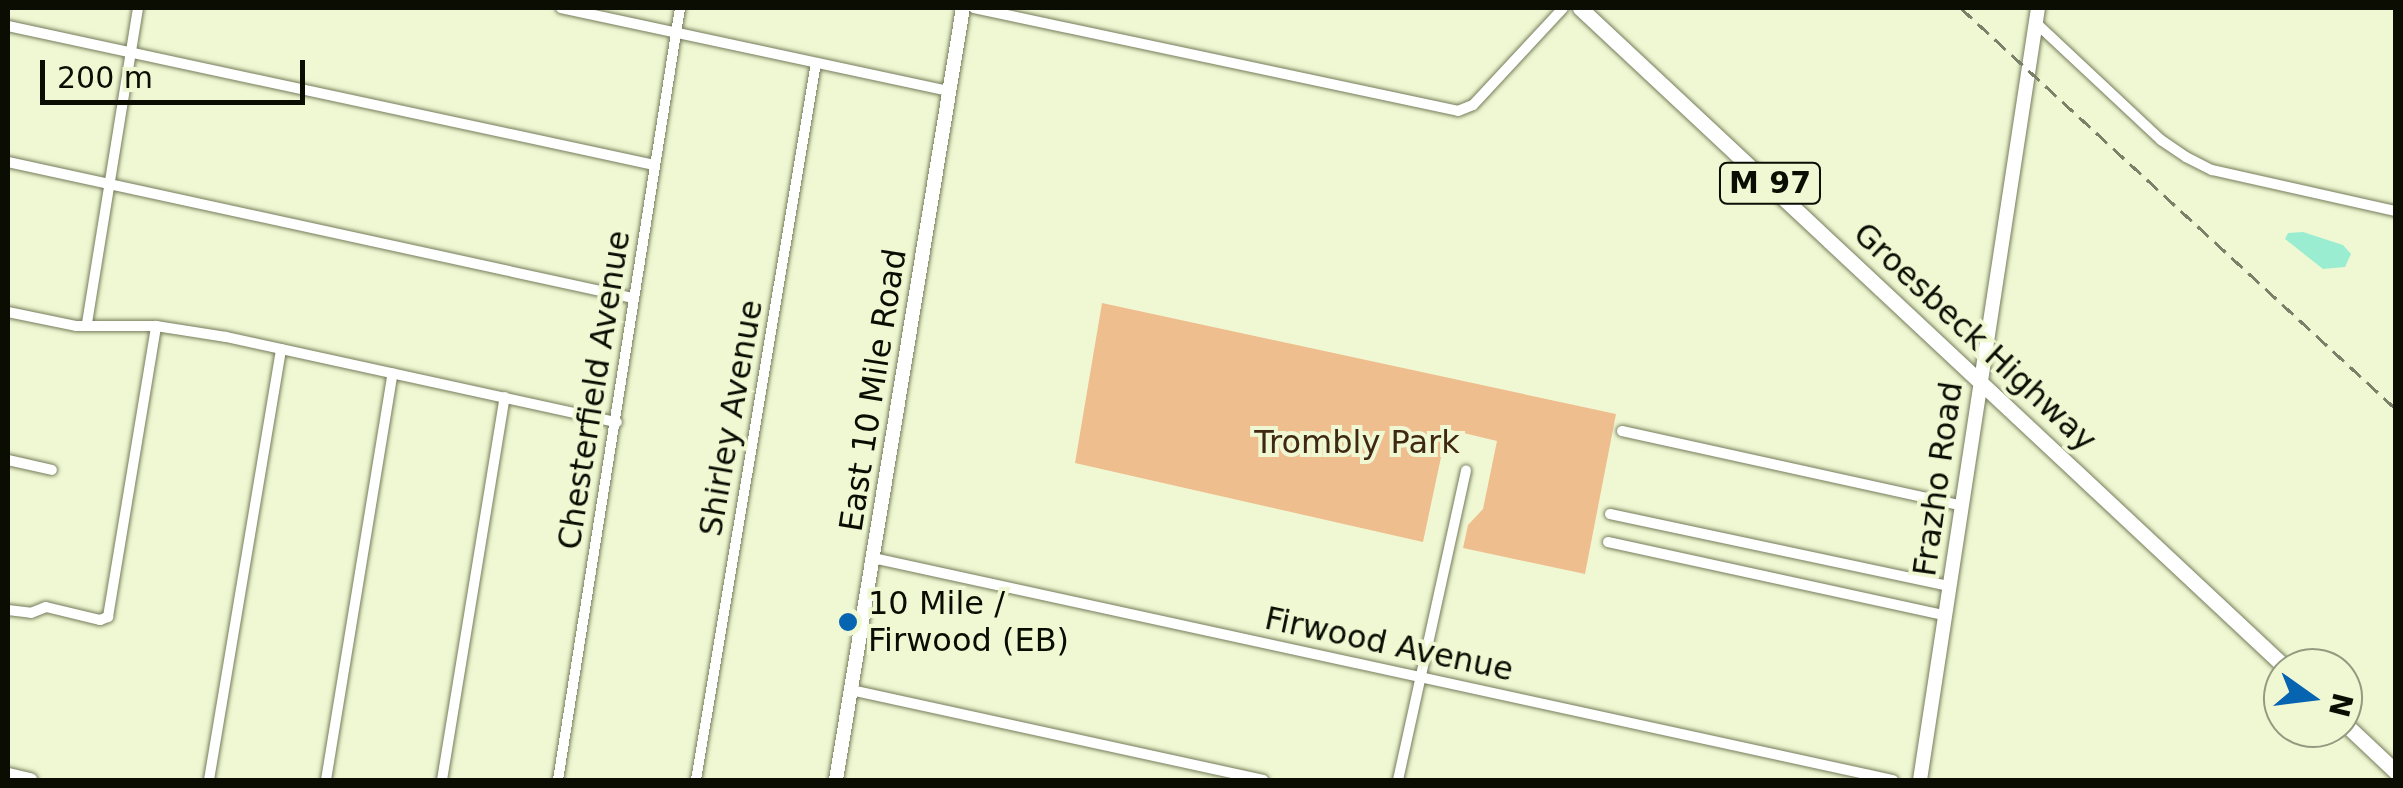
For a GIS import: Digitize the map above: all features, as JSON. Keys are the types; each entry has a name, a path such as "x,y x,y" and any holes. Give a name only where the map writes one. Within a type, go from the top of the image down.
{"main road":[{"name":"Groesbeck Highway","path":"1580,8 1981,378 2265,648"},
{"path":"2363,741 2396,772"}],"street":[{"path":"86,323 138,8"},
{"path":"561,8 949,91"},
{"name":"Chesterfield Avenue","path":"558,780 680,8"},
{"name":"East 10 Mile Road","path":"836,780 963,8"},
{"path":"974,8 1458,111 1472,105 1563,8"},
{"path":"2037,16 2161,140 2186,158 2212,170 2396,211"},
{"name":"Frazho Road","path":"1920,780 2037,16"},
{"path":"8,26 654,165"},
{"name":"Shirley Avenue","path":"696,780 816,63"},
{"path":"8,162 633,298"},
{"path":"8,312 76,326 156,326 617,422"},
{"path":"8,610 32,612 46,606 100,620 108,617 156,326"},
{"path":"209,780 281,350"},
{"path":"326,780 393,373"},
{"path":"442,780 505,398"},
{"path":"1622,430 1963,506"},
{"path":"8,460 52,470"},
{"path":"1398,780 1466,470"},
{"path":"1610,514 1950,586"},
{"path":"1608,542 1946,616"},
{"name":"Firwood Avenue","path":"874,558 1893,780"},
{"path":"851,690 1263,780"},
{"path":"8,776 30,780"}],"green space":[{"name":"Trombly Park","path":"1102,303 1616,414 1585,574 1463,548 1468,525 1483,509 1497,441 1447,429 1423,542 1075,463"}],"water":[{"path":"2303,232 2343,245 2351,254 2345,267 2323,269 2285,239 2288,233"}],"railway":[{"path":"1961,8 2396,409"}],"place":[{"name":"10 Mile / Firwood (EB)","path":"848,622"}]}
